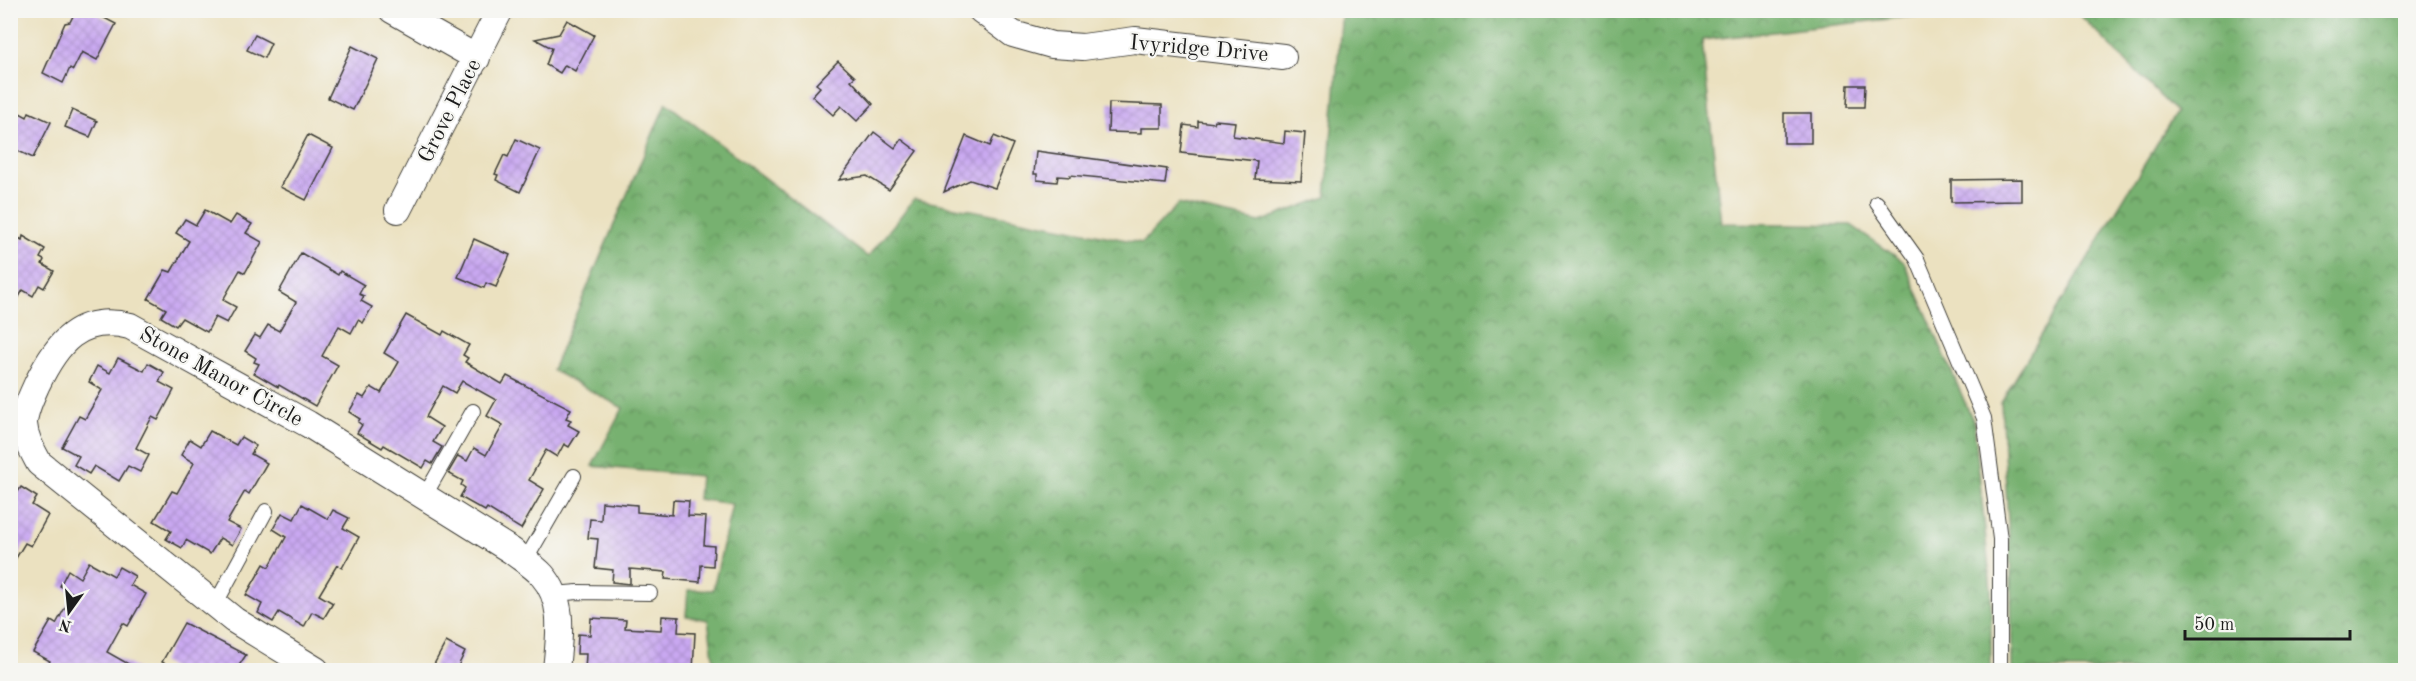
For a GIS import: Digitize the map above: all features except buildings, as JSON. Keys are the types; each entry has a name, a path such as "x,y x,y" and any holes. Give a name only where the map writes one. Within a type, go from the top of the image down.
{"street":[{"path":"392,10 477,58"},
{"name":"Grove Place","path":"398,210 500,10"},
{"name":"Ivyridge Drive","path":"981,10 1013,34 1052,45 1083,47 1135,40 1283,57"},
{"name":"Stone Manor Circle","path":"316,670 234,620 39,463 17,419 47,365 66,338 78,330 96,324 119,323 130,326 308,424 525,561 541,573 554,594 558,606 559,632 555,670"}],"lane":[{"path":"1877,203 1917,259 1984,418 2000,539 2000,670"},
{"path":"424,496 472,411"},
{"path":"525,561 574,476"},
{"path":"215,605 266,511"},
{"path":"554,594 650,593"}],"green space":[{"path":"1342,11 1960,11 1702,40 1721,223 1851,225 1904,262 1974,423 1991,590 1991,670 715,670 708,620 686,616 688,590 713,590 732,504 698,499 700,476 592,466 623,408 552,370 666,103 868,257 914,199 1142,243 1178,204 1260,222 1326,197"},
{"path":"2076,11 2405,11 2405,670 2012,670 2011,572 2001,402 2176,112"}]}
